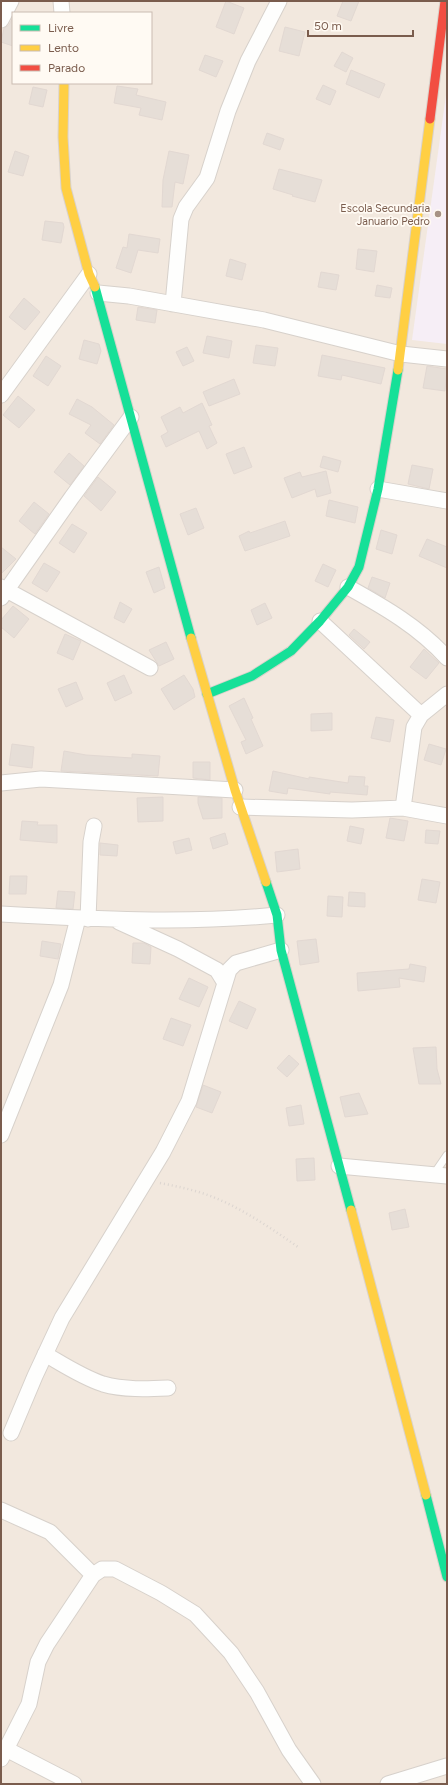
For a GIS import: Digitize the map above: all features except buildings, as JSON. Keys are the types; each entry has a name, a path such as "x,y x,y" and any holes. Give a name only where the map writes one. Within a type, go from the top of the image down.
{"street":[{"path":"1,20 11,1"},
{"path":"61,1 62,12"},
{"path":"173,304 181,218 186,207 207,178 228,111 248,61 279,1"},
{"path":"207,694 252,676 291,651 320,621 348,587 359,568 378,489 401,354 445,1"},
{"path":"64,84 62,137 66,188 89,274 98,293 207,694 240,806 277,915 281,950 408,1422 447,1577"},
{"path":"1,395 89,274"},
{"path":"98,293 129,296 264,320 401,354 447,359"},
{"path":"131,418 3,592 150,668"},
{"path":"378,489 447,501"},
{"path":"348,587 405,620 436,645 447,658"},
{"path":"320,621 421,715"},
{"path":"403,808 414,727 421,715 447,694"},
{"path":"1,783 41,780 235,790"},
{"path":"240,806 352,810 403,808 447,816"},
{"path":"1,1135 62,985 83,918 94,826"},
{"path":"1,914 112,919 230,920 277,915"},
{"path":"112,919 172,946 217,970 225,983"},
{"path":"11,1433 62,1318 144,1180 163,1152 188,1102 229,970 236,963 281,950"},
{"path":"339,1166 440,1175"},
{"path":"45,1354 77,1373 104,1384 123,1388 168,1388"},
{"path":"1,1510 50,1532 93,1576"},
{"path":"74,1784 4,1754 29,1704 38,1662 47,1644 93,1576 102,1569 114,1569 161,1593 195,1614 231,1653 290,1750 313,1784"},
{"path":"388,1784 447,1766"}],"lane":[{"path":"440,1175 447,1155"}],"path":[{"path":"144,1180 185,1188 218,1199 264,1224 298,1247"}],"shaded area":[{"path":"1,1 447,1 447,1784 1,1784"},
{"name":"Escola Secundaria Januario Pedro","path":"447,88 447,344 412,340"}],"traffic: fast":[{"path":"95,287 191,638"},
{"path":"207,694 252,676 291,651 320,621 348,587 359,567 378,489 398,370"},
{"path":"266,882 277,915 281,950 351,1210"},
{"path":"426,1495 447,1577"}],"traffic: slow":[{"path":"64,84 63,137 66,188 89,274 95,287"},
{"path":"398,370 430,119"},
{"path":"191,638 235,790 266,882"},
{"path":"351,1210 426,1495"}],"traffic: jam":[{"path":"430,119 445,1"}],"place":[{"name":"Escola Secundaria Januario Pedro","path":"438,214"}]}
